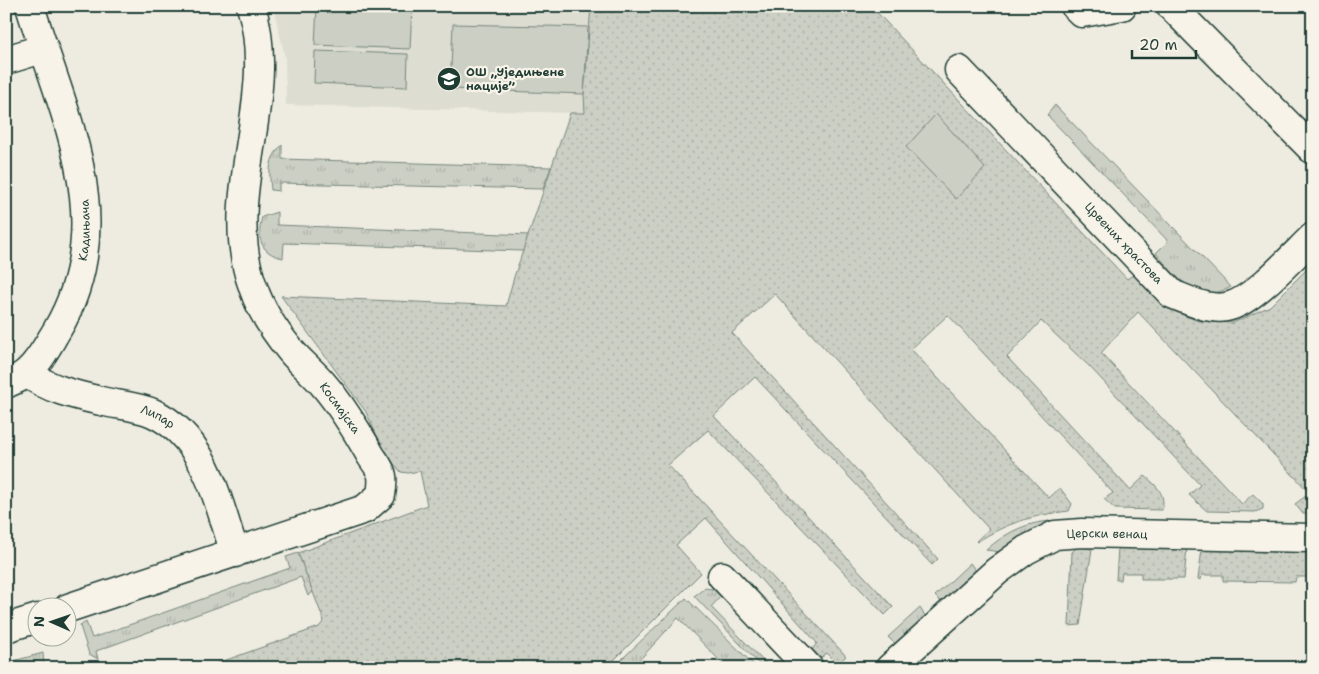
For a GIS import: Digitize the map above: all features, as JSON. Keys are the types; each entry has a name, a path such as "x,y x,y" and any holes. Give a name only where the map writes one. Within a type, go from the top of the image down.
{"street":[{"name":"Кадињача","path":"16,378 50,342 66,314 78,282 86,209 82,174 73,138 42,49 30,6"},
{"name":"Космајска","path":"78,605 365,509 381,495 382,474 350,420 323,384 292,352 270,324 258,302 247,271 243,253 242,199 257,98 259,62 251,6"},
{"path":"1075,6 1082,13 1122,6"},
{"path":"1170,6 1313,150"},
{"path":"6,60 42,49"},
{"name":"Црвених храстова","path":"959,70 1172,294 1211,307 1232,306 1254,292 1313,237"},
{"name":"Липар","path":"16,378 150,412 176,429 201,460 212,484 235,553"},
{"name":"Церски венац","path":"890,668 997,571 1026,550 1055,535 1082,533 1313,538"},
{"path":"722,576 809,668"},
{"path":"6,628 28,621"}],"shaded area":[{"name":"ОШ „Уједињене нације”","path":"273,6 625,6 607,114 286,105 285,57"}],"green space":[{"path":"317,6 412,6 410,49 315,45"},
{"path":"591,6 871,6 1127,279 1137,272 1159,299 1177,312 1198,321 1233,323 1270,306 1313,263 1313,514 1303,514 1295,504 1310,493 1138,312 1101,353 1242,504 1253,494 1263,504 1263,509 1255,512 1207,511 1189,495 1200,485 1089,366 1041,321 1007,357 1130,490 1145,476 1157,487 1162,495 1162,510 1115,509 1104,499 1113,493 948,315 911,349 1049,498 1060,488 1072,504 1069,511 1021,521 988,535 977,542 989,529 775,294 732,333 938,559 932,565 755,377 714,416 893,607 885,615 708,430 668,465 846,656 838,664 827,653 815,663 808,655 817,643 706,518 676,545 701,573 610,664 613,668 204,668 319,627 324,621 298,553 427,505 420,471 401,472 385,453 366,412 281,296 506,306 514,277 570,113 585,113 584,94"},
{"path":"453,24 588,27 584,94 450,89"},
{"path":"315,51 408,54 407,87 314,83"},
{"path":"1055,105 1231,287 1219,292 1208,293 1189,286 1171,271 1156,253 1168,241 1047,115"},
{"path":"936,114 985,168 956,199 906,147"},
{"path":"282,145 282,159 551,167 543,189 279,183 279,191 271,190 270,166 277,150"},
{"path":"277,212 277,225 529,235 523,251 284,243 283,258 275,256 264,248 260,237 262,217"},
{"path":"1070,519 1001,552 986,550 998,540 1019,528 1034,523"},
{"path":"1077,547 1092,549 1080,625 1069,626 1072,552"},
{"path":"1118,547 1187,548 1184,579 1141,579 1141,573 1122,573 1121,580 1116,580"},
{"path":"1202,549 1313,551 1313,577 1296,577 1295,582 1223,581 1223,575 1202,575 1201,580 1198,579"},
{"path":"298,553 313,592 308,596 301,577 96,651 98,659 89,654 80,626 86,622 92,638 290,568 286,557"},
{"path":"970,563 976,571 942,603 935,596"},
{"path":"705,588 717,590 723,594 711,607 770,668 763,668 694,596"},
{"path":"686,598 757,668 727,668 678,618 632,668 629,668 622,659"},
{"path":"920,608 925,616 924,624 903,642 894,643 888,637"},
{"path":"43,653 44,668 6,668 6,663"}],"place":[{"name":"ОШ „Уједињене нације”","path":"449,79"}]}
